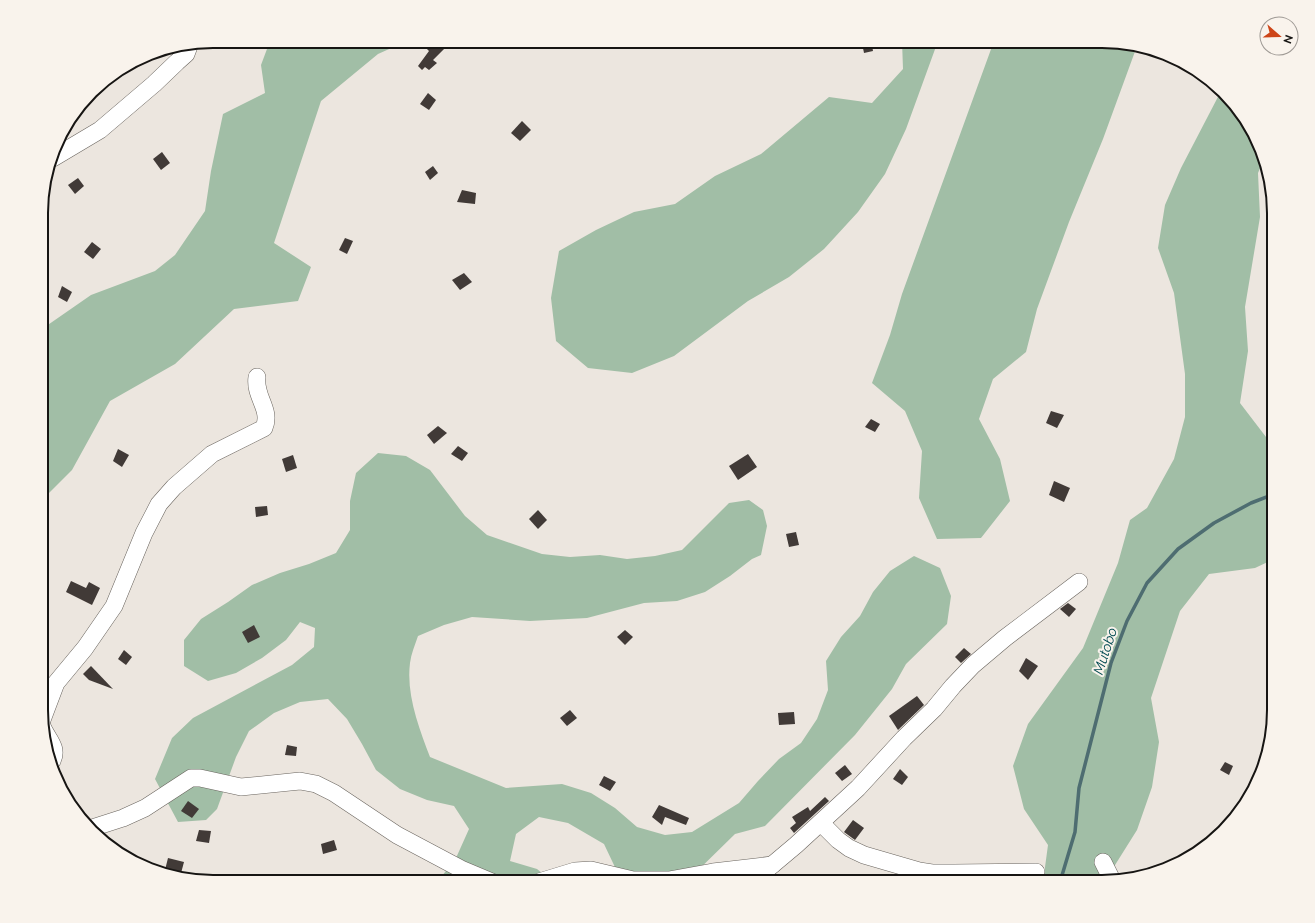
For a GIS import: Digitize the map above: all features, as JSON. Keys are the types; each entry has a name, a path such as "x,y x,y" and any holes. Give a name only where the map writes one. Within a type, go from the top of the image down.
{"street":[{"path":"59,154 100,130 154,84 186,54 188,50"},
{"path":"48,704 56,683 85,648 114,606 150,521 159,504 174,487 212,454 264,428 267,421 266,412 257,391 257,377"},
{"path":"762,875 858,788 974,665 1005,638 1079,582"},
{"path":"51,742 54,746 55,754"},
{"path":"96,827 122,818 144,808 192,778 200,778 241,787 300,781 316,784 334,793 397,835 475,875"},
{"path":"821,823 838,840 864,855 919,871 932,873 1036,872"},
{"path":"1103,862 1110,875"},
{"path":"696,875 772,865"},
{"path":"562,875 575,871 591,870 612,875"}],"green space":[{"path":"267,48 391,48 378,54 321,101 274,243 311,267 298,301 234,309 175,364 110,401 72,470 48,494 48,325 91,295 155,271 175,255 205,211 211,171 223,114 265,93 261,65"},
{"path":"902,48 935,48 906,129 885,174 858,212 824,249 789,277 748,301 674,356 632,373 588,368 556,341 551,298 559,251 596,230 634,212 675,204 715,176 761,154 829,97 872,103 903,69"},
{"path":"991,48 1112,48 1135,51 1103,139 1069,222 1037,309 1026,352 993,379 979,419 1000,459 1010,501 981,538 937,539 919,498 922,451 905,411 872,383 890,335 902,294"},
{"path":"1219,96 1245,131 1250,140 1260,168 1258,173 1260,217 1245,307 1248,351 1240,403 1267,437 1267,562 1255,568 1209,574 1180,611 1151,698 1159,742 1152,787 1137,830 1109,875 1044,875 1048,845 1024,809 1013,766 1028,724 1083,648 1118,563 1130,520 1147,508 1174,459 1185,417 1185,374 1174,293 1158,248 1165,205 1181,168"},
{"path":"378,453 406,456 430,470 465,516 487,535 542,554 570,557 600,555 627,559 655,556 682,550 729,503 749,500 763,510 767,526 761,555 752,559 730,576 705,592 677,601 644,603 587,618 530,621 472,617 444,625 418,636 412,653 409,675 414,711 430,757 506,788 562,784 591,793 615,808 637,827 665,835 692,832 739,803 779,759 801,743 817,719 828,690 826,661 841,637 860,616 873,592 890,571 914,556 940,568 951,596 947,624 906,664 892,689 855,735 765,826 735,834 693,875 619,875 604,844 568,823 539,817 516,834 510,861 537,869 544,875 443,875 456,858 469,829 454,806 427,800 400,789 376,770 347,719 328,699 300,702 274,713 249,731 236,757 217,809 206,820 178,822 155,779 172,738 193,718 292,665 314,647 315,628 300,622 286,640 262,658 236,673 208,681 184,666 184,640 201,619 252,585 280,573 309,564 336,553 350,530 350,501 356,473"}],"building":[{"path":"426,48 445,48 433,60 437,63 429,70 425,67 422,70 418,66 429,51"},
{"path":"863,48 872,48 873,51 864,53"},
{"path":"428,93 436,100 429,110 420,104"},
{"path":"522,121 531,130 520,141 511,133"},
{"path":"162,152 170,163 161,170 153,159"},
{"path":"433,166 438,173 430,180 425,172"},
{"path":"78,178 84,186 75,194 68,185"},
{"path":"462,190 476,193 475,204 457,202"},
{"path":"345,238 353,241 347,254 339,250"},
{"path":"92,242 101,249 93,259 84,252"},
{"path":"464,273 472,282 460,290 452,280"},
{"path":"62,286 72,292 67,302 58,297"},
{"path":"1051,411 1064,415 1057,428 1046,423"},
{"path":"871,419 880,424 875,432 865,427"},
{"path":"438,426 447,433 434,444 427,435"},
{"path":"458,446 468,453 462,461 451,454"},
{"path":"118,449 129,455 122,467 113,461"},
{"path":"748,454 757,467 738,480 729,466"},
{"path":"293,455 297,468 286,472 282,459"},
{"path":"1054,481 1070,488 1064,502 1049,495"},
{"path":"267,506 268,515 256,517 255,507"},
{"path":"538,510 547,520 538,529 529,519"},
{"path":"796,532 799,545 789,547 786,534"},
{"path":"71,581 86,588 89,582 100,588 92,605 66,592"},
{"path":"1068,603 1076,609 1069,617 1060,609"},
{"path":"254,625 260,637 248,643 242,632"},
{"path":"625,630 633,637 625,645 617,637"},
{"path":"964,648 971,654 961,663 955,657"},
{"path":"124,650 132,657 126,665 118,659"},
{"path":"1026,658 1038,666 1028,680 1019,671"},
{"path":"91,666 113,689 89,680 83,674"},
{"path":"917,696 924,705 898,730 889,716"},
{"path":"570,710 577,718 567,726 560,718"},
{"path":"794,712 795,724 779,725 778,713"},
{"path":"287,745 297,747 296,756 285,755"},
{"path":"1225,762 1233,766 1229,775 1220,770"},
{"path":"845,765 852,774 842,781 835,773"},
{"path":"900,769 908,777 902,785 893,779"},
{"path":"604,776 616,782 610,791 599,785"},
{"path":"825,797 829,801 794,833 790,828 796,823 792,817 808,807 810,811"},
{"path":"188,801 199,809 192,818 181,811"},
{"path":"659,805 689,818 686,825 665,817 662,825 652,817"},
{"path":"853,820 864,828 855,840 844,832"},
{"path":"199,830 211,831 209,843 196,841"},
{"path":"334,840 337,850 323,854 321,844"},
{"path":"168,858 184,862 181,872 166,868"}],"waterway":[{"name":"Mutobo","path":"1062,875 1075,832 1079,788 1111,663 1127,621 1147,583 1178,549 1214,523 1251,503 1267,497"}]}
